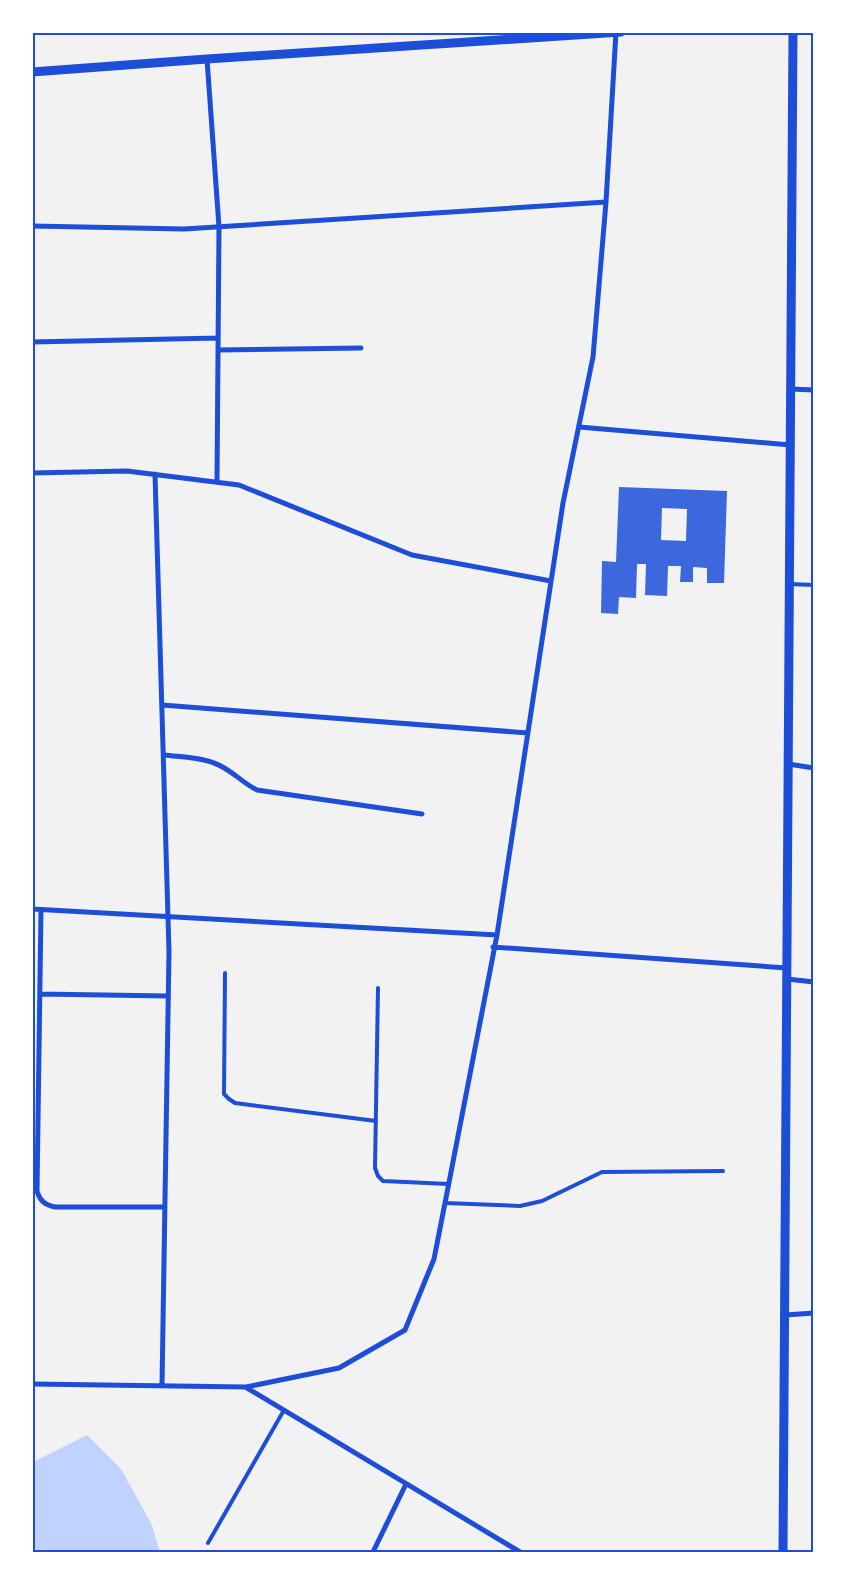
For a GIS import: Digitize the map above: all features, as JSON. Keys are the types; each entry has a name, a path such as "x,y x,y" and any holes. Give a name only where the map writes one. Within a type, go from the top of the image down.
{"street":[{"path":"783,1552 793,32"},
{"path":"32,72 617,33 606,202 593,357 564,503 551,581 497,935 493,947 434,1260 405,1330 339,1368 246,1388 32,1384"},
{"path":"207,59 219,227 217,482"},
{"path":"32,226 184,229 606,202"},
{"path":"32,342 218,338"},
{"path":"218,350 361,348"},
{"path":"790,389 814,390"},
{"path":"579,427 790,446"},
{"path":"32,473 127,471 239,485 412,554 551,581"},
{"path":"155,474 168,917 162,1386"},
{"path":"162,705 528,734"},
{"path":"164,754 214,763 225,768 246,785 257,790 422,814"},
{"path":"788,764 814,768"},
{"path":"32,909 497,935"},
{"path":"41,910 37,1191 39,1197 47,1205 55,1207 165,1206"},
{"path":"493,947 786,968"},
{"path":"786,979 814,982"},
{"path":"40,994 168,996"},
{"path":"785,1315 814,1313"},
{"path":"246,1388 520,1552"},
{"path":"373,1552 406,1484"}],"lane":[{"path":"789,584 814,585"},
{"path":"225,973 224,1094 229,1099 236,1103 376,1121"},
{"path":"378,988 375,1168 378,1176 383,1181 448,1184"},
{"path":"445,1203 532,1205 602,1172 724,1171"},
{"path":"208,1544 284,1410"}],"water":[{"path":"87,1435 121,1469 152,1525 160,1552 33,1552 33,1462"}],"building":[{"path":"619,487 727,491 724,583 707,583 707,568 693,567 693,582 680,582 681,566 668,566 667,596 645,595 646,564 637,564 636,598 619,597 618,614 601,613 602,561 616,562","holes":["662,508 687,509 686,541 661,540"]}]}
